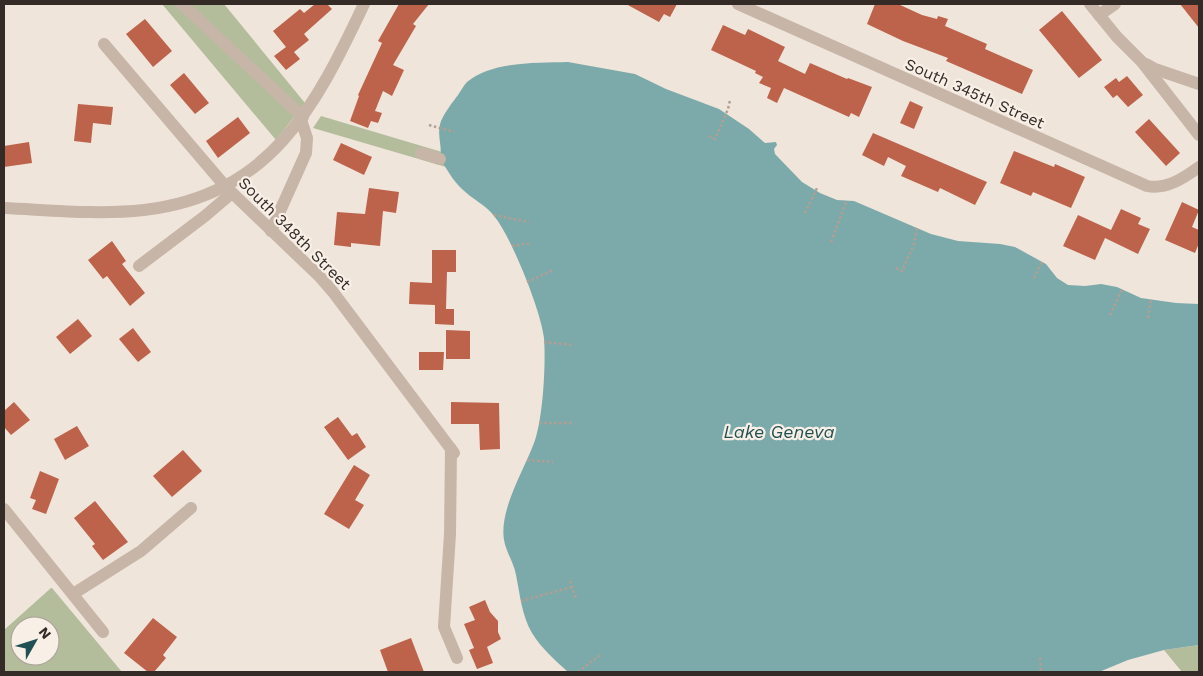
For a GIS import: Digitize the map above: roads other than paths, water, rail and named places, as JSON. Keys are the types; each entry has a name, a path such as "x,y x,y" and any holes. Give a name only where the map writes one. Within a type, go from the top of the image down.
{"street":[{"path":"182,4 302,118 307,138 306,153 272,231"},
{"path":"139,266 205,216 228,190 272,153 302,118 364,4"},
{"path":"1090,4 1117,37 1142,62 1199,135"},
{"path":"1099,15 1115,4"},
{"name":"South 345th Street","path":"747,6 1147,186 1163,187 1186,176 1199,167"},
{"name":"South 348th Street","path":"104,44 228,190 320,277 333,292 453,451 444,627 457,658"},
{"path":"1142,62 1155,69 1199,84"},
{"path":"421,154 440,159"},
{"path":"4,208 63,212 142,210 179,203 228,190"},
{"path":"73,594 141,551 191,508"},
{"path":"4,509 103,632"}],"water":[{"name":"Lake Geneva","path":"568,62 635,74 666,89 719,109 749,129 765,143 776,142 775,154 802,182 820,193 837,200 854,201 931,234 958,241 1015,247 1046,264 1057,278 1068,285 1085,286 1101,284 1117,287 1141,298 1199,304 1199,645 1164,650 1128,660 1099,672 568,672 540,644 526,620 515,571 506,549 503,528 513,490 534,443 540,420 545,362 542,326 524,274 501,226 487,209 459,186 440,159 439,131 441,121 449,108 467,82 477,75 489,70 516,64"}]}
